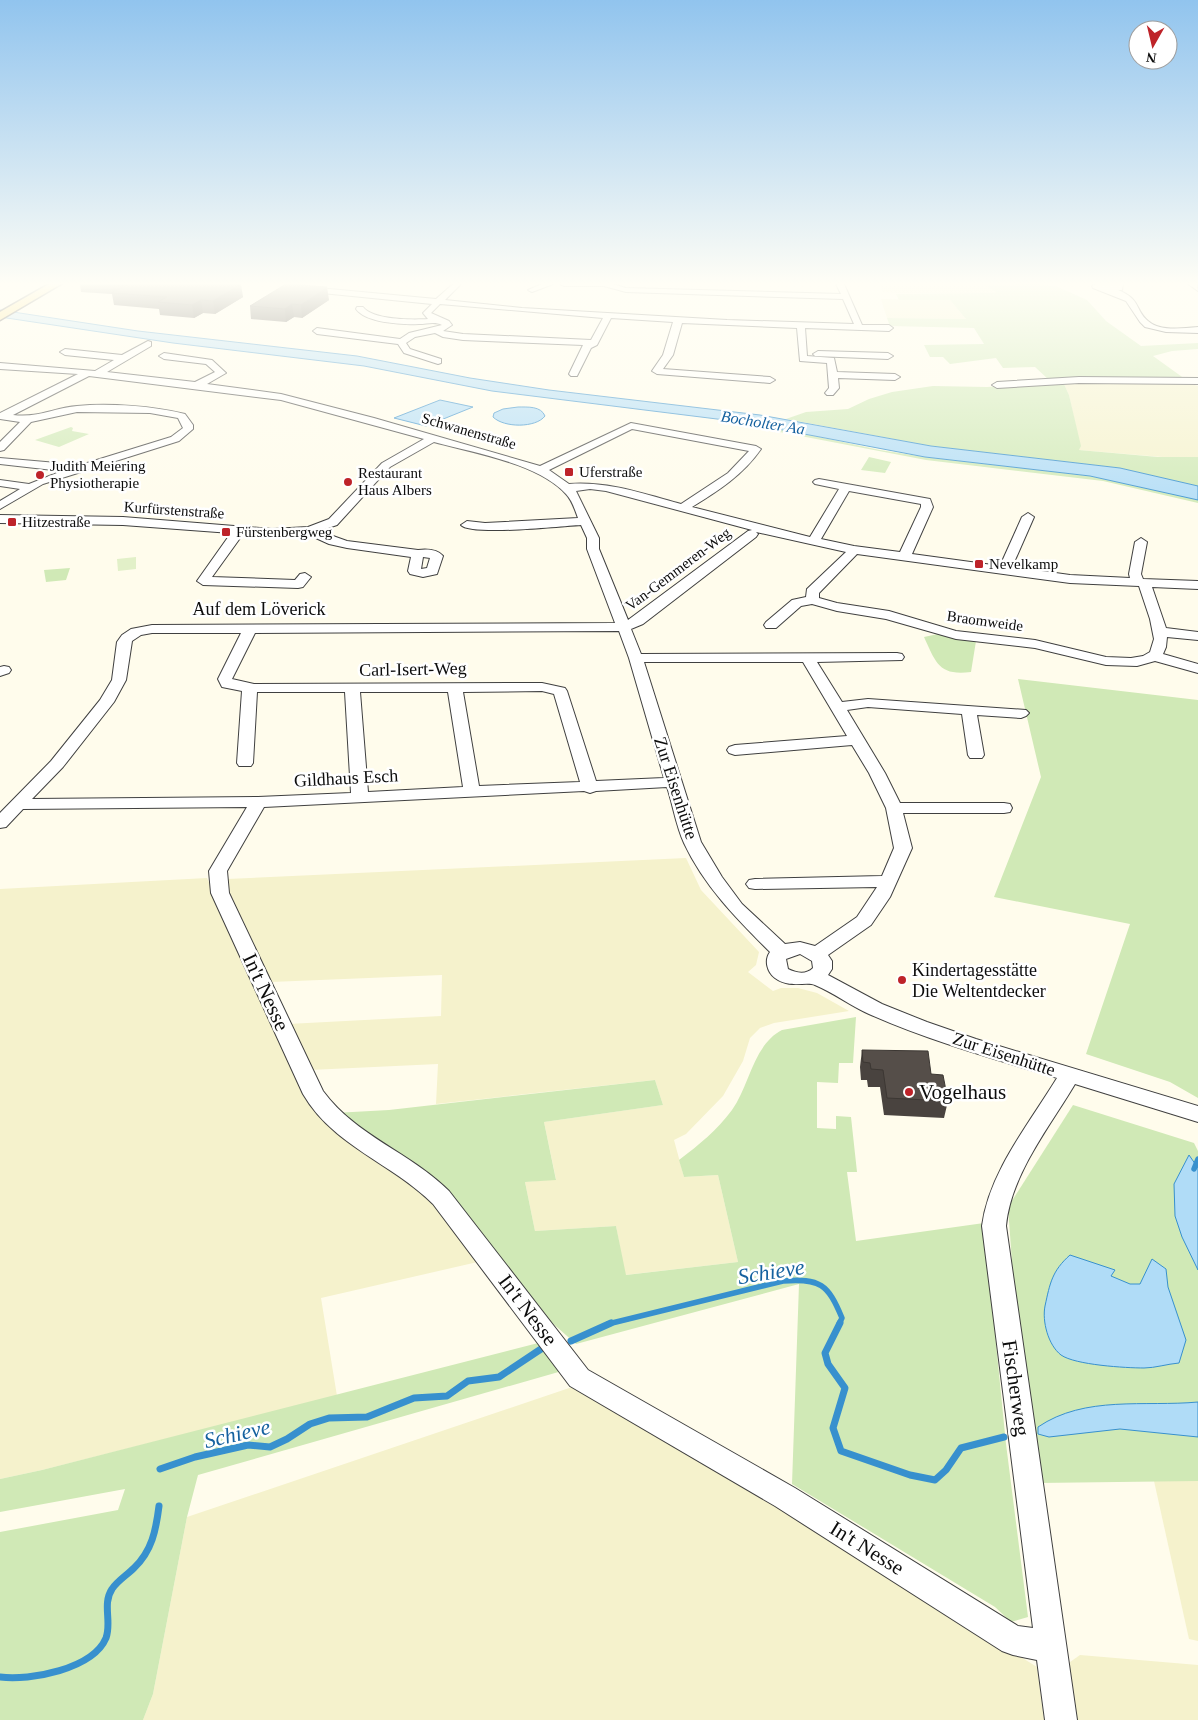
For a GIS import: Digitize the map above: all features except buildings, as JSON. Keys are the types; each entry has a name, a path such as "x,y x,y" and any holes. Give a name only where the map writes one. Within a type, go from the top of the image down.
{"street":[{"path":"2,416 110,364"},
{"path":"153,380 183,364"},
{"path":"196,385 221,373 214,364"},
{"path":"574,374 579,364"},
{"path":"662,364 657,371 770,380"},
{"path":"830,393 834,388 832,364"},
{"name":"Schwanenstraße","path":"0,366 93,373 258,393 298,401 541,470 568,488 578,501 594,538 593,549 616,604 623,627"},
{"path":"833,375 895,377"},
{"path":"997,385 1079,380 1198,381"},
{"path":"0,506 29,487 72,471 175,439 188,429 187,421 181,416 160,411 77,409 28,420 2,416"},
{"path":"0,448 28,420"},
{"path":"541,470 631,426 756,449 748,459 716,487 682,509"},
{"name":"Kurfürstenstraße","path":"0,519 122,521 286,533 309,530 332,522 386,466 433,438"},
{"path":"0,461 57,466 72,471"},
{"path":"818,482 926,501 927,506 904,557"},
{"path":"0,483 29,487"},
{"path":"568,488 590,486 607,488 682,509 854,550 1070,579 1198,584"},
{"path":"814,540 846,487"},
{"path":"1005,570 1028,517"},
{"path":"467,525 485,527 586,521"},
{"path":"240,530 204,581 298,584 305,577"},
{"path":"309,530 319,537 337,542 418,554"},
{"name":"Van-Gemmeren-Weg","path":"623,627 638,621 752,534"},
{"path":"1141,542 1135,574 1161,632 1160,648 1154,656 1198,669"},
{"path":"771,625 797,603 813,600 812,592 854,550"},
{"name":"Braomweide","path":"813,600 828,605 880,614 955,635 1033,644 1096,659 1130,662 1154,656"},
{"name":"Auf dem Löverick","path":"0,823 57,764 107,702 119,680 124,642 127,636 136,631 152,629 250,628 623,627"},
{"name":"Zur Eisenhütte","path":"623,627 636,658 692,842 714,879 736,908 782,952 777,956 776,968 782,973 798,980 816,977 875,1008 920,1027 1198,1114"},
{"name":"Carl-Isert-Weg","path":"250,628 225,679 227,684 250,688 542,687 560,691 590,788"},
{"path":"1161,632 1198,636"},
{"path":"807,657 877,773 894,808 903,848 881,897 864,921 817,954"},
{"path":"636,658 897,657"},
{"path":"455,687 472,793"},
{"path":"245,763 250,688"},
{"path":"352,688 360,798"},
{"path":"837,707 868,703 1021,713"},
{"path":"969,710 976,755"},
{"path":"735,750 857,740"},
{"name":"Gildhaus Esch","path":"19,804 258,802 590,788 675,782"},
{"name":"In't Nesse","path":"258,802 218,871 220,893 314,1094 332,1118 434,1190 454,1212 579,1378 794,1503 1013,1640 1051,1647"},
{"path":"894,808 1004,808"},
{"path":"755,884 888,880"},
{"path":"782,952 800,948 817,954 824,966 822,972 816,977"},
{"name":"Fischerweg","path":"1061,1720 994,1226 997,1205 1006,1184 1030,1140 1070,1075"}],"shaded area":[{"path":"1063,382 1187,383 1198,386 1198,457 1162,457 1079,450 1080,446 1069,395"},
{"path":"686,858 701,890 759,952 756,965 748,972 773,991 781,988 798,988 817,993 849,1011 774,1023 760,1028 750,1038 743,1061 723,1096 686,1134 674,1140 684,1177 718,1175 738,1262 625,1275 616,1226 535,1231 525,1182 556,1179 544,1122 663,1105 655,1080 436,1104 438,1064 310,1070 288,1024 441,1016 442,975 271,982 225,883 227,879"},
{"path":"207,878 319,1116 331,1127 429,1196 482,1261 321,1298 337,1396 0,1479 0,889"},
{"path":"581,1384 1037,1667 1044,1720 143,1720 153,1694 187,1517"},
{"path":"1154,1481 1198,1481 1198,1641 1189,1639"},
{"path":"1080,1655 1198,1665 1198,1720 1071,1720 1063,1667"}],"green space":[{"path":"1000,364 1165,364 1185,379 1049,380 1035,367 1003,368"},
{"path":"1063,382 1069,395 1081,446 1079,450 1158,457 1198,457 1198,486 1120,468 931,446 786,419 806,412 848,409 869,399 892,392 933,386 987,387"},
{"path":"768,426 880,450 925,457 1090,476 1198,500 1198,503 1103,481 926,460 764,429"},
{"path":"71,427 73,428 72,431 89,434 59,447 35,440"},
{"path":"869,457 891,462 885,473 861,470"},
{"path":"136,557 136,569 118,571 117,559"},
{"path":"70,568 66,580 46,582 44,570"},
{"path":"938,634 976,641 971,672 952,672 940,666 924,637"},
{"path":"1018,679 1198,700 1198,1098 1170,1082 1086,1054 1130,924 994,897 1041,777"},
{"path":"856,1017 853,1063 839,1063 838,1083 817,1082 817,1128 836,1129 836,1116 851,1117 857,1172 847,1172 856,1241 984,1223 1006,1444 1028,1617 1011,1622 995,1607 792,1484 799,1284 576,1344 549,1320 438,1180 334,1113 389,1110 655,1080 663,1105 544,1122 556,1180 525,1182 535,1231 616,1226 626,1275 738,1262 718,1175 684,1177 679,1160 707,1137 732,1110 758,1055 772,1037 782,1030"},
{"path":"1073,1105 1194,1143 1198,1151 1198,1481 1038,1483 1013,1276 1008,1207"},
{"path":"542,1342 562,1371 198,1475 187,1517 153,1694 143,1720 0,1720 0,1532 118,1510 125,1489 0,1512 0,1479 42,1470"}],"water":[{"name":"Bocholter Aa","path":"350,364 399,364 470,378 549,390 760,415 931,446 1120,468 1198,486 1198,500 1090,476 925,457 741,422 492,391"},
{"path":"440,400 473,407 426,426 394,418"},
{"path":"530,407 540,410 545,416 535,423 520,425 504,423 493,417 494,413 503,409"},
{"path":"1189,1155 1198,1168 1198,1270 1182,1237 1175,1216 1174,1184"},
{"path":"1070,1255 1115,1270 1111,1276 1130,1284 1140,1284 1152,1259 1166,1269 1168,1287 1186,1340 1179,1363 1148,1368 1114,1367 1077,1361 1056,1351 1049,1339 1044,1312 1048,1291 1055,1272"},
{"path":"1198,1402 1198,1437 1120,1429 1049,1437 1038,1434 1038,1427 1056,1417 1075,1410 1095,1406"}],"waterway":[{"name":"Schieve","path":"1194,1169 1198,1159"},
{"name":"Schieve","path":"610,1324 783,1281 796,1280 814,1282 827,1291 842,1318 839,1324"},
{"name":"Schieve","path":"840,1323 825,1353 828,1364 845,1388 833,1428 841,1451 910,1475 935,1480 946,1470 961,1448 1004,1437"},
{"name":"Schieve","path":"571,1341 610,1324"},
{"name":"Schieve","path":"160,1469 195,1457 248,1445 270,1447 287,1439 310,1424 329,1418 367,1417 414,1398 447,1396 468,1381 499,1377 541,1349"},
{"name":"Schieve","path":"0,1677 27,1677 59,1671 88,1658 99,1649 108,1632 107,1607 109,1595 114,1586 145,1555 155,1532 159,1506"}],"place":[{"name":"Uferstraße","path":"569,472"},
{"name":"Judith Meiering Physiotherapie","path":"40,475"},
{"name":"Restaurant Haus Albers","path":"348,482"},
{"name":"Hitzestraße","path":"12,522"},
{"name":"Fürstenbergweg","path":"226,532"},
{"name":"Nevelkamp","path":"979,564"},
{"name":"Kindertagesstätte Die Weltentdecker","path":"902,980"},
{"name":"Vogelhaus","path":"909,1092"}]}
